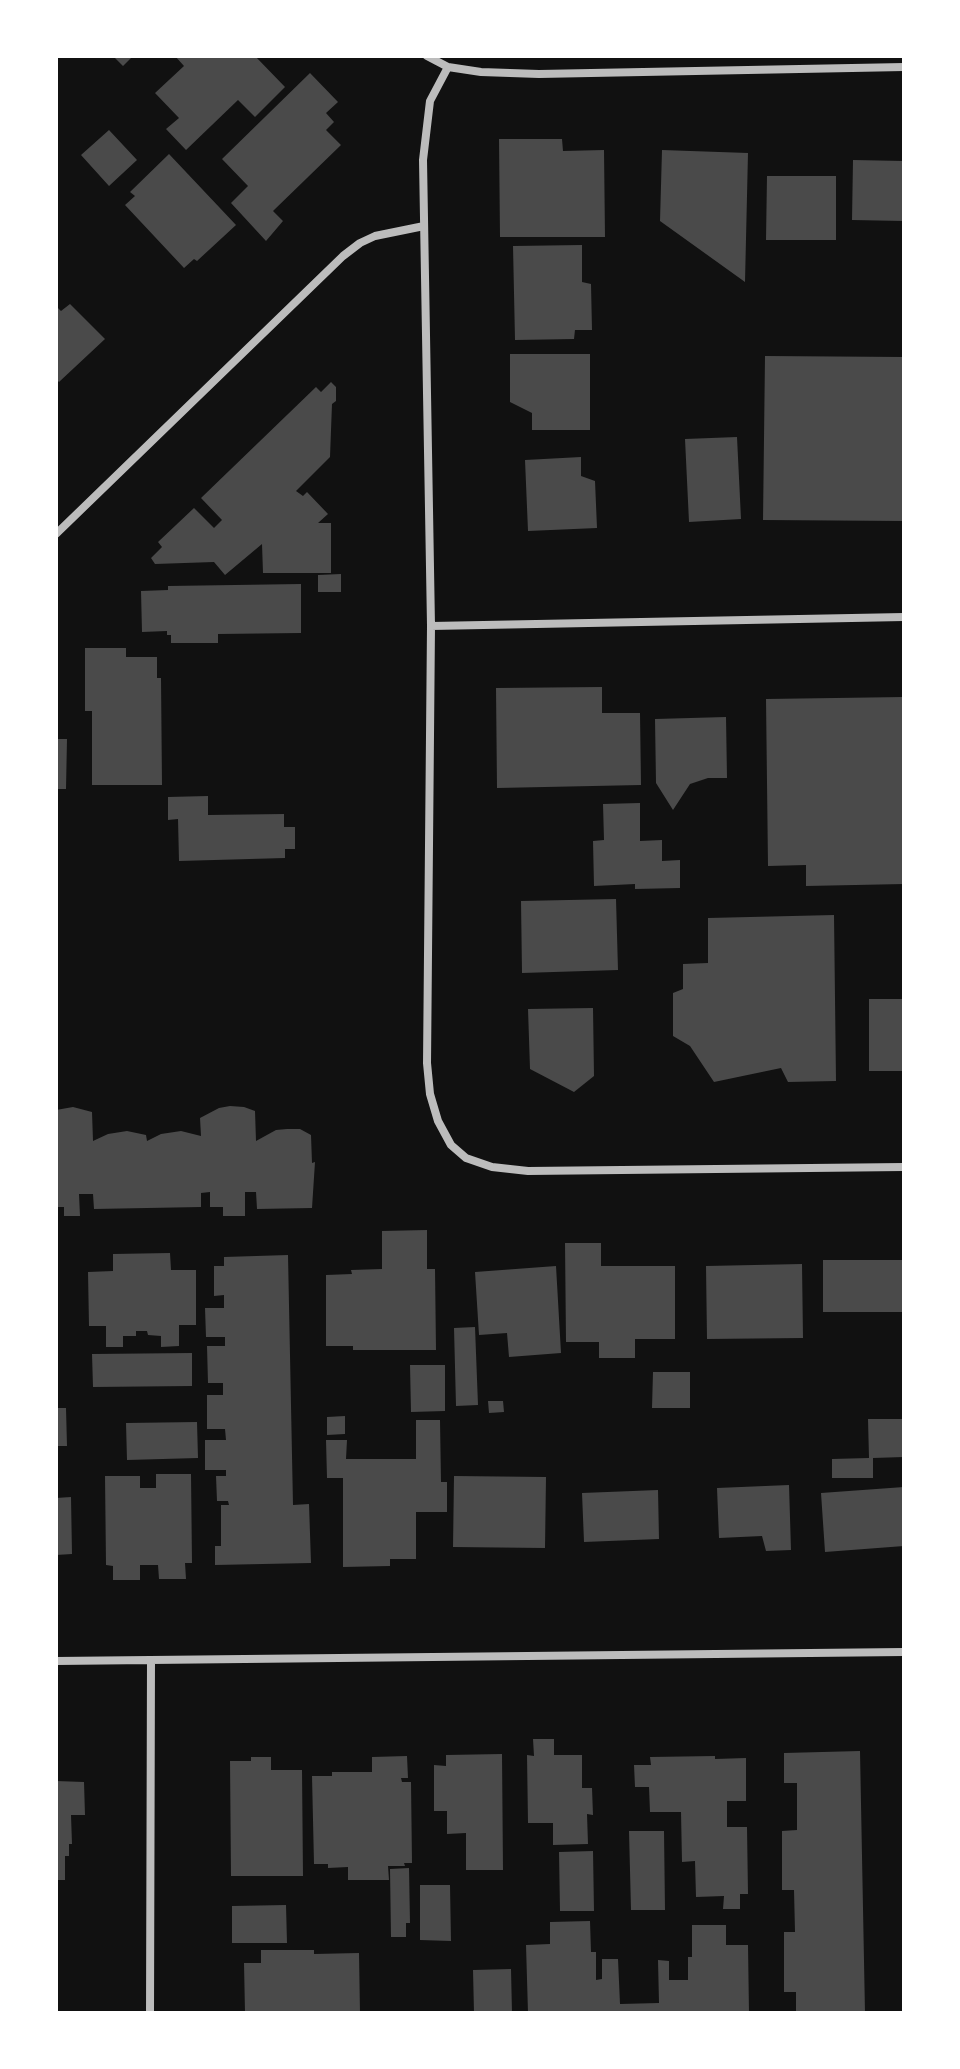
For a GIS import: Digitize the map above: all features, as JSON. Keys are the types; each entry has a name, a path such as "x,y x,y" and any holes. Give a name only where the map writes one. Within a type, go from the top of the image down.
{"street":[{"path":"427,56 448,67 481,72 539,74 904,67"},
{"path":"448,67 436,87 426,116 424,226 431,626 427,1063 430,1094 438,1121 451,1145 466,1158 492,1167 528,1171 904,1167"},
{"path":"56,534 343,256 375,236 424,226"},
{"path":"431,626 904,617"},
{"path":"56,1661 904,1652"},
{"path":"150,2013 151,1660"}],"building":[{"path":"113,56 133,56 123,66"},
{"path":"175,56 255,56 285,87 255,117 238,100 186,150 166,129 179,118 155,93 184,66"},
{"path":"310,73 338,102 326,113 334,122 326,130 341,145 273,211 283,221 266,241 231,203 248,186 222,159"},
{"path":"109,130 137,160 109,186 81,155"},
{"path":"499,139 562,139 563,151 604,150 605,237 500,237"},
{"path":"662,150 748,153 745,282 660,221"},
{"path":"169,154 236,225 197,261 194,259 184,268 125,205 135,196 130,192"},
{"path":"853,160 904,161 904,221 852,220"},
{"path":"767,176 836,176 836,240 766,240"},
{"path":"582,245 582,282 591,284 592,330 575,330 574,339 515,340 513,246"},
{"path":"70,304 105,339 59,382 56,379 56,306 61,311"},
{"path":"510,354 590,354 590,430 532,430 532,413 510,402"},
{"path":"765,356 904,357 904,521 763,520"},
{"path":"331,382 336,387 336,401 332,404 330,457 296,491 303,496 307,492 328,514 318,523 331,523 331,573 263,573 262,544 225,575 214,562 155,564 151,558 162,547 158,542 194,508 214,528 222,520 201,498 316,387 321,392"},
{"path":"737,437 741,519 689,522 685,439"},
{"path":"581,457 581,476 595,481 597,528 528,531 525,460"},
{"path":"341,574 341,592 318,592 318,575"},
{"path":"301,584 301,633 218,634 218,643 171,643 171,635 167,635 167,631 142,632 141,591 168,590 168,586"},
{"path":"85,648 126,648 126,657 157,657 157,678 161,678 162,785 92,785 92,711 85,711"},
{"path":"602,687 602,713 640,713 641,785 497,788 496,688"},
{"path":"904,697 904,884 806,886 806,865 768,866 766,699"},
{"path":"726,717 727,778 708,778 690,784 673,810 656,783 655,719"},
{"path":"56,739 67,739 66,789 56,789"},
{"path":"208,796 208,815 284,814 284,827 295,827 295,849 285,849 285,858 179,861 178,819 168,820 168,797"},
{"path":"640,803 640,841 662,840 662,861 680,860 680,888 635,889 635,884 594,886 593,841 604,840 603,804"},
{"path":"616,899 618,970 522,973 521,901"},
{"path":"834,915 836,1081 788,1082 781,1068 714,1082 690,1046 673,1036 673,993 683,989 683,964 708,963 708,918"},
{"path":"869,999 904,999 904,1071 869,1071"},
{"path":"593,1008 594,1076 574,1092 530,1069 528,1009"},
{"path":"230,1106 255,1111 256,1141 276,1130 300,1129 311,1135 312,1163 315,1162 312,1208 257,1209 256,1192 245,1192 245,1216 223,1216 223,1207 210,1207 210,1192 201,1193 201,1207 94,1209 93,1194 79,1194 80,1216 64,1216 64,1207 56,1207 56,1110 73,1107 92,1112 93,1141 108,1134 127,1131 146,1135 147,1141 161,1134 181,1131 201,1136 200,1118"},
{"path":"427,1230 427,1269 435,1269 436,1350 353,1350 353,1346 326,1346 326,1275 382,1269 382,1231"},
{"path":"565,1243 601,1243 601,1266 675,1266 675,1339 635,1339 635,1358 599,1358 599,1342 566,1342"},
{"path":"170,1253 171,1270 196,1270 196,1325 179,1325 179,1346 161,1347 161,1336 136,1331 136,1336 123,1336 123,1347 106,1347 106,1326 89,1326 88,1272 113,1271 113,1254"},
{"path":"288,1255 293,1505 309,1504 311,1563 215,1565 215,1546 221,1546 221,1505 229,1505 228,1501 217,1501 216,1476 226,1476 226,1470 205,1470 205,1440 226,1440 225,1429 207,1429 207,1395 223,1395 223,1383 208,1383 207,1346 225,1346 225,1337 206,1337 205,1308 224,1308 224,1295 214,1296 214,1266 224,1266 224,1257"},
{"path":"823,1260 904,1260 904,1312 823,1312"},
{"path":"802,1264 803,1338 707,1339 706,1266"},
{"path":"556,1266 561,1353 509,1357 507,1333 479,1335 475,1272"},
{"path":"475,1327 478,1405 456,1406 454,1328"},
{"path":"192,1353 192,1386 93,1387 92,1354"},
{"path":"410,1365 445,1365 445,1411 411,1412"},
{"path":"653,1372 690,1372 690,1408 652,1408"},
{"path":"488,1401 503,1401 504,1412 489,1413"},
{"path":"56,1408 66,1408 67,1446 56,1446"},
{"path":"345,1416 345,1434 327,1435 327,1417"},
{"path":"868,1419 904,1419 904,1457 873,1458 873,1478 832,1478 832,1459 869,1458"},
{"path":"416,1420 440,1420 441,1482 447,1482 447,1512 416,1512 416,1559 390,1559 390,1566 343,1567 343,1478 327,1478 326,1440 347,1440 346,1459 416,1459"},
{"path":"197,1422 198,1458 127,1460 126,1423"},
{"path":"156,1474 191,1474 192,1563 185,1563 186,1579 159,1579 158,1565 140,1565 140,1580 113,1580 113,1566 106,1565 105,1476 140,1476 140,1488 156,1488"},
{"path":"454,1476 546,1477 545,1548 453,1547"},
{"path":"789,1485 791,1550 766,1551 762,1536 719,1538 717,1488"},
{"path":"904,1487 904,1546 825,1552 821,1493"},
{"path":"658,1490 659,1539 584,1542 582,1493"},
{"path":"71,1497 72,1554 56,1555 56,1498"},
{"path":"533,1739 554,1739 554,1755 582,1755 582,1788 592,1788 593,1815 587,1814 588,1844 553,1845 553,1823 528,1823 527,1755 534,1756"},
{"path":"860,1751 865,2013 796,2013 796,1992 784,1992 784,1932 795,1932 794,1890 782,1890 782,1831 797,1830 797,1783 784,1783 784,1753"},
{"path":"502,1754 503,1870 466,1870 466,1833 447,1834 447,1811 434,1811 434,1765 446,1766 446,1755"},
{"path":"407,1756 408,1778 401,1778 402,1782 411,1782 412,1863 388,1866 389,1880 348,1880 348,1867 328,1868 328,1864 314,1864 312,1776 332,1776 332,1772 372,1772 372,1757"},
{"path":"715,1756 715,1759 746,1758 746,1801 727,1801 727,1827 747,1827 748,1894 740,1894 740,1909 723,1909 724,1896 696,1897 695,1861 682,1862 681,1812 650,1812 649,1787 635,1787 634,1765 651,1765 650,1757"},
{"path":"251,1757 271,1757 271,1770 302,1770 303,1876 231,1876 230,1761 251,1761"},
{"path":"56,1781 84,1782 85,1815 71,1815 72,1844 69,1844 69,1856 65,1856 65,1880 56,1880"},
{"path":"629,1831 664,1831 665,1910 631,1910"},
{"path":"593,1851 594,1911 560,1911 559,1852"},
{"path":"409,1868 410,1923 406,1923 406,1937 391,1937 390,1869"},
{"path":"420,1885 450,1885 451,1941 420,1940"},
{"path":"286,1905 287,1943 232,1943 232,1906"},
{"path":"590,1921 591,1952 596,1952 596,1980 602,1979 602,1959 618,1959 620,2004 659,2003 658,1960 669,1961 669,1980 688,1980 692,1925 726,1925 726,1945 748,1945 749,2013 528,2013 526,1945 550,1944 550,1922"},
{"path":"261,1950 359,1953 360,2013 245,2013 244,1963 261,1963"},
{"path":"511,1969 512,2013 474,2013 473,1970"}]}
